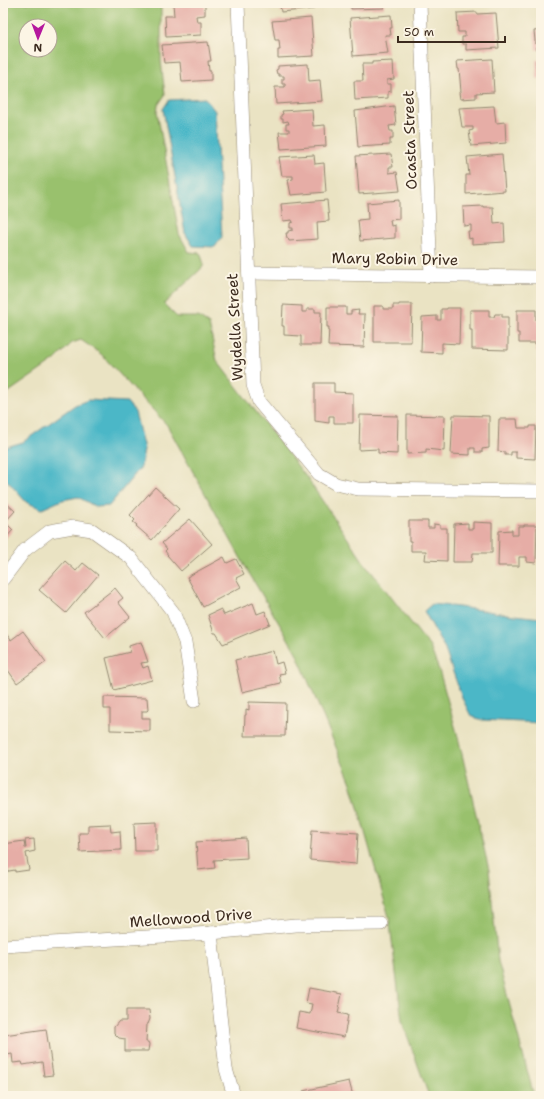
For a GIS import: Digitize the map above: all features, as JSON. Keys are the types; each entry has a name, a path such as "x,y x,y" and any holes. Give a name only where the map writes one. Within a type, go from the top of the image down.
{"street":[{"name":"Wydella Street","path":"238,3 253,385 259,402 319,474 336,484 358,489 541,491"},
{"name":"Ocasta Street","path":"420,3 431,276"},
{"name":"Mary Robin Drive","path":"248,273 541,277"},
{"path":"3,578 25,550 50,531 73,527 92,530 131,558 173,612 185,642 194,701"},
{"name":"Mellowood Drive","path":"3,946 211,933 296,925 382,924"},
{"path":"211,933 226,1069 234,1096"}],"green space":[{"path":"3,3 161,3 161,61 165,95 158,105 157,111 179,234 189,252 200,253 203,261 203,267 164,304 177,317 198,317 209,324 217,361 307,478 363,561 430,647 439,670 458,737 489,870 498,961 534,1096 429,1096 402,1021 389,917 351,783 296,652 249,573 167,425 101,354 81,340 72,343 55,360 3,396"}],"water":[{"path":"205,98 215,111 222,237 215,247 193,246 185,233 163,109 169,100"},
{"path":"88,400 127,402 135,412 144,449 141,467 109,506 96,507 78,497 62,500 42,509 26,502 3,476 3,448 23,442 75,405"},
{"path":"432,604 541,618 541,723 482,720 471,716 463,700 444,647 424,611"}],"building":[{"path":"173,3 205,3 205,15 196,16 197,22 201,22 201,35 166,37 165,16 174,16"},
{"path":"277,3 313,3 314,9 281,12 280,5 277,5"},
{"path":"351,3 384,3 384,8 351,9"},
{"path":"477,12 477,14 496,13 499,48 466,50 466,44 462,44 462,37 465,37 465,32 458,32 457,13"},
{"path":"391,15 391,35 385,35 388,53 353,56 350,18"},
{"path":"311,18 314,56 278,58 278,50 280,50 279,40 275,40 272,21"},
{"path":"541,30 541,49 536,50 534,31"},
{"path":"208,42 211,61 208,61 209,71 211,71 211,80 182,82 180,62 164,63 162,45"},
{"path":"492,59 494,92 476,93 476,98 460,99 459,92 461,92 457,61"},
{"path":"536,60 541,60 541,78 537,79"},
{"path":"393,61 394,79 387,80 387,84 391,84 391,92 388,91 388,98 355,100 354,81 363,81 362,64"},
{"path":"308,64 309,81 320,80 322,101 276,104 275,87 285,87 285,84 282,84 282,79 284,79 284,76 279,76 279,74 277,74 276,70 278,69 278,66"},
{"path":"394,106 396,125 389,126 390,131 393,131 393,139 390,139 390,145 358,147 355,111"},
{"path":"494,106 496,123 505,122 506,143 471,146 469,131 473,130 473,127 462,127 459,108"},
{"path":"538,108 541,108 541,128 540,128"},
{"path":"312,109 313,126 325,125 326,146 281,149 279,132 289,132 289,129 286,129 286,124 289,124 288,121 283,122 283,119 281,119 281,115 283,114 282,111"},
{"path":"391,154 393,167 389,167 389,173 397,172 400,191 359,194 356,156"},
{"path":"502,154 505,191 466,194 466,175 469,175 467,157"},
{"path":"314,155 315,164 324,163 326,192 291,195 288,180 293,179 293,176 282,176 279,157"},
{"path":"327,200 329,221 317,222 318,239 289,241 286,233 293,230 293,228 290,228 290,223 293,222 292,220 283,221 281,204"},
{"path":"399,200 399,219 390,220 391,226 395,225 395,238 360,241 358,220 368,219 367,203"},
{"path":"463,207 493,207 494,224 504,223 505,242 472,244 472,238 469,239 468,231 471,231 471,225 464,226"},
{"path":"412,304 411,342 374,342 374,306 383,306 383,309 393,309 393,305"},
{"path":"283,305 302,306 302,312 307,312 307,309 315,309 315,312 321,312 320,345 301,345 301,336 284,335 284,326 282,326"},
{"path":"327,307 346,307 346,314 351,314 351,311 359,310 358,314 365,314 364,347 328,346 329,327 327,327"},
{"path":"460,308 459,344 442,343 442,353 421,352 422,317 437,316 437,320 441,320 441,309"},
{"path":"470,310 489,310 489,317 494,317 495,314 502,314 502,317 508,317 508,350 472,349"},
{"path":"517,310 536,310 536,320 541,320 541,352 536,352 536,343 519,343 519,333 517,333"},
{"path":"315,383 334,383 334,392 353,393 353,423 334,423 334,416 329,416 329,423 315,421"},
{"path":"360,415 398,416 397,454 378,453 378,449 359,450"},
{"path":"407,415 445,416 444,451 426,449 426,453 407,454"},
{"path":"453,415 489,416 489,448 482,449 482,452 475,452 475,448 470,448 470,455 451,454"},
{"path":"499,419 517,419 518,428 530,428 530,426 536,426 535,459 516,458 516,452 511,452 511,455 505,455 505,452 498,451"},
{"path":"155,487 179,509 152,540 136,526 137,525 133,522 135,520 130,515"},
{"path":"3,500 15,511 5,522 13,530 3,541"},
{"path":"190,519 212,544 181,571 167,555 165,551 167,549 162,543"},
{"path":"409,521 428,521 428,528 434,528 434,524 440,525 440,528 447,528 447,561 425,560 426,551 411,551 411,541 409,541"},
{"path":"473,522 492,523 492,553 473,553 472,562 453,562 454,524 468,523 468,529 473,529"},
{"path":"537,525 536,563 527,562 527,557 519,557 519,566 498,566 499,531 512,530 512,535 518,535 518,526"},
{"path":"224,557 227,563 236,559 244,574 236,578 241,587 203,607 187,577"},
{"path":"65,561 76,571 83,563 98,575 66,613 39,590"},
{"path":"115,588 123,598 118,602 130,617 105,638 84,612"},
{"path":"253,603 257,614 265,611 270,624 223,644 216,633 214,633 208,615 221,609 224,615"},
{"path":"4,631 11,640 23,631 46,662 17,683 3,663"},
{"path":"141,642 148,662 141,663 143,668 148,666 152,680 114,690 106,658 130,652 129,646"},
{"path":"273,651 276,664 282,662 285,673 279,674 281,683 242,692 235,660"},
{"path":"104,697 147,698 148,710 142,711 142,718 150,718 150,731 110,730 110,709 104,709"},
{"path":"249,702 286,703 285,736 244,736 245,715 246,709 249,710"},
{"path":"157,822 157,851 135,851 134,823"},
{"path":"110,824 111,832 120,831 121,850 80,852 79,833 88,833 88,825"},
{"path":"312,830 358,833 356,864 310,860"},
{"path":"246,838 247,858 214,860 215,868 198,870 196,842"},
{"path":"34,839 35,851 26,853 29,870 3,872 3,844 24,841 26,848 25,840"},
{"path":"309,988 342,994 338,1013 348,1015 344,1037 296,1028 299,1012 310,1014 312,1004 306,1003"},
{"path":"126,1010 149,1010 150,1019 147,1024 146,1042 149,1044 148,1051 125,1051 125,1039 119,1038 114,1033 114,1027 119,1021 126,1021"},
{"path":"46,1029 53,1075 44,1076 42,1062 23,1065 22,1062 13,1063 12,1054 7,1055 4,1035"},
{"path":"349,1081 353,1096 304,1096 303,1091"}]}
